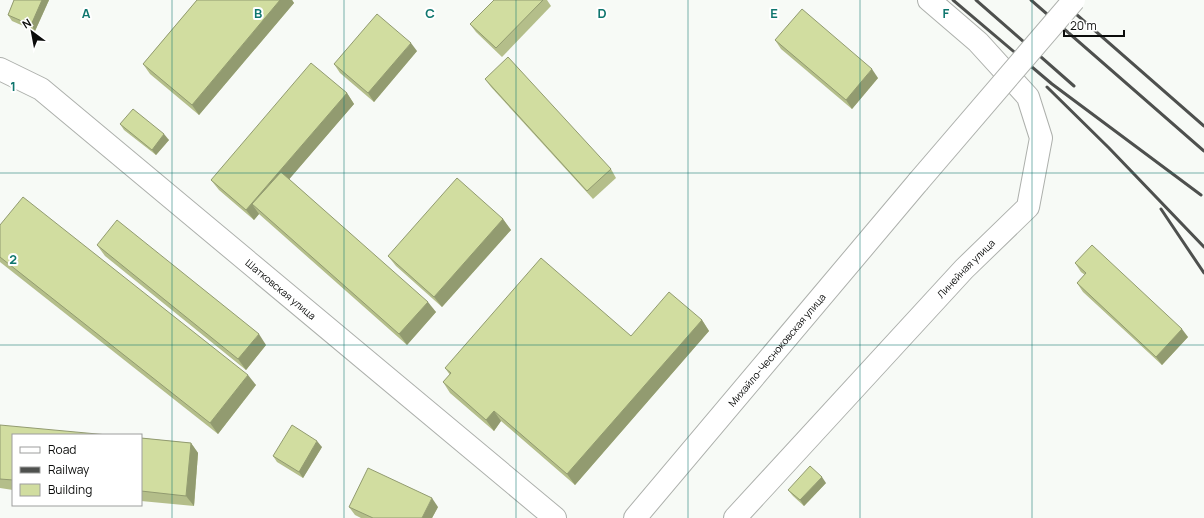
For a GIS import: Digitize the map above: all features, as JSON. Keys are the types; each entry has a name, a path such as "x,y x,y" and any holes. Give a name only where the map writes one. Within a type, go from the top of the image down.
{"street":[{"name":"Линейная улица","path":"735,518 964,269 1028,207 1041,138 1028,97 978,42 929,0"},
{"name":"Михайло-Чесноковская улица","path":"635,518 918,182 1074,0"},
{"name":"Шатковская улица","path":"0,69 41,89 555,518"}],"building":[{"path":"14,0 42,0 31,25 8,15"},
{"path":"197,0 280,0 192,105 143,64"},
{"path":"494,0 543,0 496,48 470,24"},
{"path":"802,9 872,69 846,100 775,40"},
{"path":"377,14 411,43 368,93 334,64"},
{"path":"508,57 611,169 587,191 485,79"},
{"path":"311,63 347,93 246,210 211,180"},
{"path":"133,109 164,134 152,150 120,124"},
{"path":"281,172 428,302 399,334 252,204"},
{"path":"457,178 503,219 434,297 388,256"},
{"path":"23,197 248,375 210,423 0,257 0,225"},
{"path":"117,220 259,334 238,359 97,245"},
{"path":"1092,245 1182,329 1156,357 1077,283 1086,273 1075,263"},
{"path":"541,258 631,336 669,292 702,320 567,474 494,411 486,420 443,382 451,373 445,368"},
{"path":"0,425 97,434 12,434 12,480 0,479"},
{"path":"292,425 317,441 299,472 273,456"},
{"path":"142,438 191,443 186,496 142,491"},
{"path":"810,466 822,477 800,500 788,490"},
{"path":"368,468 432,498 422,518 373,518 349,507"}],"railway":[{"path":"953,0 1052,84 1201,195"},
{"path":"976,0 1074,86"},
{"path":"1031,0 1204,151"},
{"path":"1060,0 1204,126"},
{"path":"1047,87 1109,148 1204,247"},
{"path":"1161,209 1204,273"}]}
